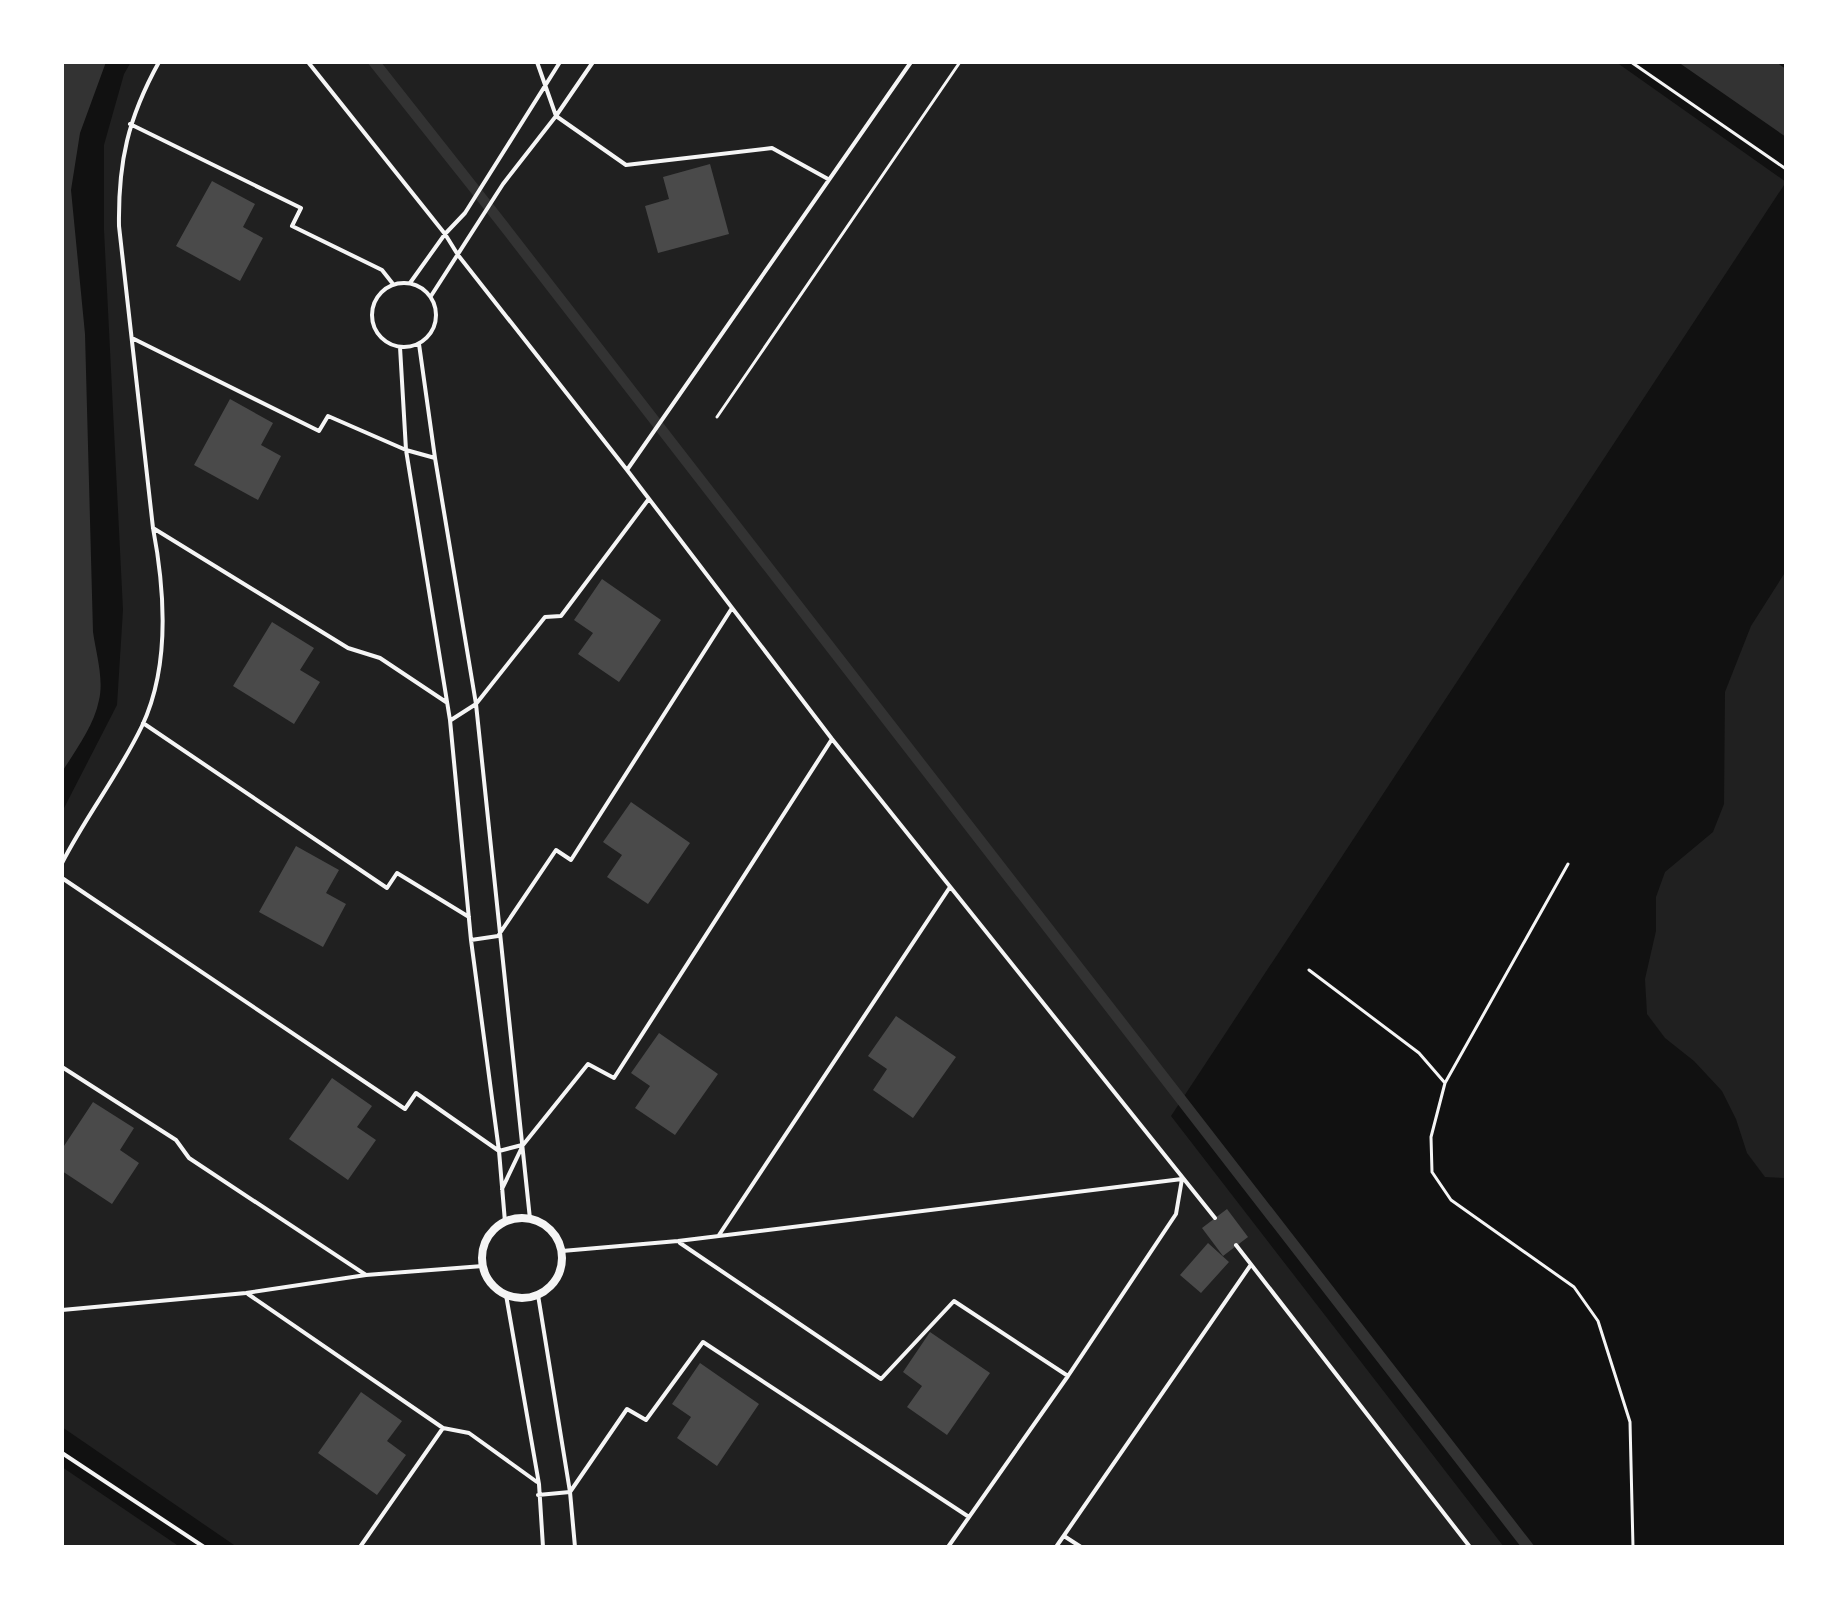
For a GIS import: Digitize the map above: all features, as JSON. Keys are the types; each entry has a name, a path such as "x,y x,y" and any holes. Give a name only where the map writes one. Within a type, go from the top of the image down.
{"street":[{"path":"517,1218 530,1219 551,1230 562,1251 558,1277 538,1295 528,1298 506,1295 495,1288 483,1266 486,1240 505,1222 517,1218"}],"lane":[{"path":"62,863 120,769 143,723 155,685 163,604 119,226 119,188 130,124 159,62"},
{"path":"308,62 445,234 458,255 832,739 1215,1218"},
{"path":"537,62 556,116 626,165 772,148 828,179"},
{"path":"410,283 445,234 465,213 560,62"},
{"path":"431,296 503,184 593,62"},
{"path":"627,470 911,62"},
{"path":"130,124 301,208 292,226 382,270 393,284"},
{"path":"410,283 419,285 431,296 436,306 434,328 419,344 400,347 381,338 372,319 376,298 393,284 410,283"},
{"path":"132,338 319,431 328,416 406,450 435,458"},
{"path":"419,344 476,704 530,1219"},
{"path":"400,347 406,450 450,720 471,940 499,1151 505,1222"},
{"path":"450,720 476,704 545,617 561,616 648,500"},
{"path":"153,528 348,648 380,658 447,702"},
{"path":"471,940 498,936 556,850 571,860 732,608"},
{"path":"143,723 387,888 397,873 469,917"},
{"path":"501,1190 523,1145 588,1064 614,1078 832,739"},
{"path":"62,878 405,1109 416,1093 499,1151 523,1145"},
{"path":"718,1236 950,887"},
{"path":"62,1067 176,1140 189,1158 366,1275"},
{"path":"562,1251 678,1241 1182,1179"},
{"path":"948,1547 1068,1376 1176,1214 1182,1179"},
{"path":"678,1241 881,1379 954,1301 1068,1376"},
{"path":"1236,1245 1470,1547"},
{"path":"1056,1547 1251,1265"},
{"path":"62,1310 246,1293 366,1275 483,1266"},
{"path":"246,1293 443,1428 469,1433 539,1484"},
{"path":"506,1295 539,1484 543,1547"},
{"path":"538,1295 570,1492 575,1547"},
{"path":"570,1492 627,1409 646,1420 703,1342 969,1517"},
{"path":"360,1547 443,1428"},
{"path":"62,1453 204,1547"},
{"path":"538,1495 570,1492"},
{"path":"1064,1536 1081,1547"}],"path":[{"path":"717,417 960,62"},
{"path":"1631,62 1786,169"},
{"path":"1568,864 1445,1083 1431,1137 1432,1172 1451,1200 1574,1287 1598,1321 1630,1422 1633,1547"},
{"path":"1309,970 1419,1053 1445,1083"}],"shaded area":[{"path":"62,62 106,62 80,133 71,190 85,334 93,632 100,692 89,729 62,772"},
{"path":"131,62 1616,62 1786,182 1171,1116 1504,1547 237,1547 62,1427 62,812 117,705 123,610 104,230 104,145 124,74"},
{"path":"367,62 381,62 501,214 1535,1547 1521,1547"},
{"path":"1678,62 1776,62 1786,69 1786,137"},
{"path":"1786,571 1785,1178 1765,1177 1747,1153 1736,1119 1722,1091 1694,1061 1665,1038 1647,1014 1645,979 1656,931 1656,897 1665,872 1713,832 1724,804 1725,692 1751,626"},
{"path":"62,1467 180,1547 62,1547"}],"building":[{"path":"710,164 729,234 658,253 645,206 669,199 663,177"},
{"path":"212,181 255,204 243,227 263,238 240,281 176,246"},
{"path":"230,399 273,423 261,445 281,456 258,500 194,465"},
{"path":"602,579 661,620 619,682 578,654 593,633 574,620"},
{"path":"272,622 314,648 300,670 320,682 294,724 233,686"},
{"path":"631,802 690,843 648,904 607,877 622,855 603,842"},
{"path":"296,846 339,870 326,893 346,904 323,947 259,912"},
{"path":"896,1016 956,1057 913,1118 873,1090 887,1069 868,1056"},
{"path":"659,1033 718,1074 675,1135 635,1108 650,1086 631,1073"},
{"path":"332,1078 372,1106 357,1127 376,1140 348,1180 289,1139"},
{"path":"93,1102 134,1128 120,1150 139,1163 112,1204 62,1171 62,1149"},
{"path":"1227,1209 1248,1237 1223,1256 1202,1228"},
{"path":"1208,1243 1229,1262 1201,1293 1180,1275"},
{"path":"930,1332 990,1373 947,1435 907,1407 922,1386 903,1372"},
{"path":"700,1363 759,1404 717,1466 677,1438 691,1417 672,1404"},
{"path":"361,1392 402,1421 387,1441 406,1455 377,1495 318,1453"}]}
